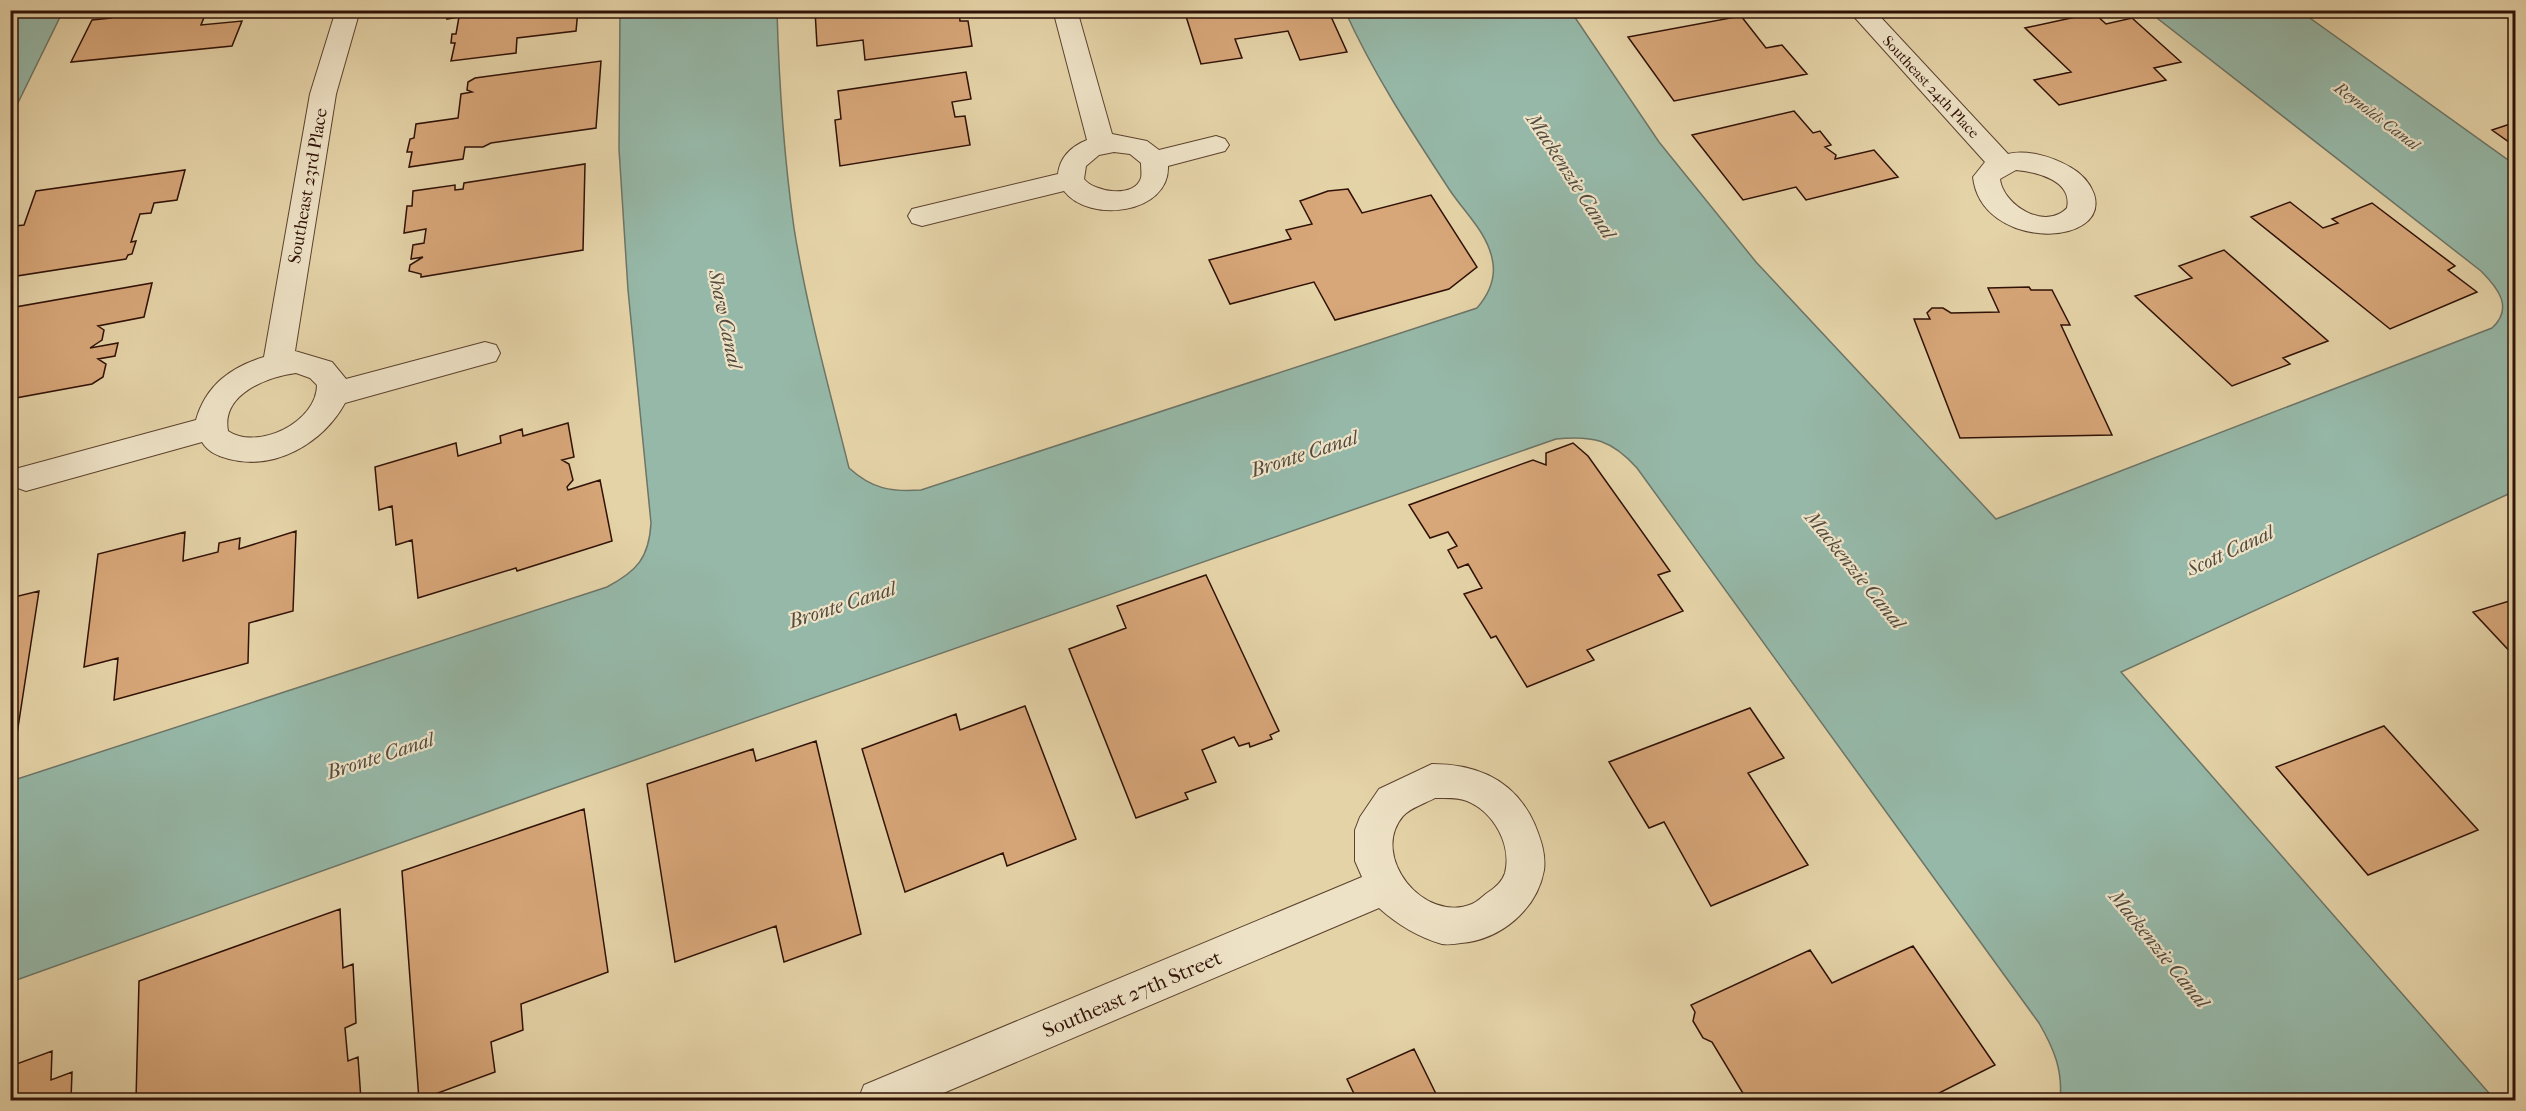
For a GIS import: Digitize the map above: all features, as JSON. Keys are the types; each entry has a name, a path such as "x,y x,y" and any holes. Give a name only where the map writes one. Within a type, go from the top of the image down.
{"street":[{"name":"Southeast 23rd Place","path":"278,364 323,94 348,10"},
{"path":"1065,10 1102,145"},
{"name":"Southeast 24th Place","path":"1860,10 2002,164"},
{"path":"1114,143 1138,147 1154,160 1156,177 1151,185 1126,199 1094,199 1075,188 1071,180 1070,171 1073,163 1089,148 1114,143"},
{"path":"1154,160 1216,145"},
{"path":"922,216 1071,180"},
{"path":"334,394 485,353"},
{"path":"297,362 313,365 325,372 332,382 334,394 318,422 302,435 283,444 263,449 228,447 216,439 210,428 211,415 227,389 259,370 278,364 297,362"},
{"path":"26,478 210,428"},
{"name":"Southeast 27th Street","path":"879,1101 1384,887"}],"water":[{"path":"1570,10 1659,142 1756,262 1996,519 2492,328 2499,321 2503,306 2501,298 2493,284 2481,271 2148,11 2300,11 2515,165 2515,491 2121,672 2495,1100 2060,1100 2059,1069 2039,1023 1637,468 1610,445 1581,438 1556,439 549,790 11,982 11,781 607,587 634,569 640,562 648,546 651,523 628,290 619,149 620,11 777,11 787,174 805,288 849,468 866,481 882,488 921,490 1477,308 1493,279 1492,258 1485,239 1449,189 1393,102 1345,11"},
{"path":"10,11 63,11 11,117"}],"building":[{"path":"115,10 207,10 201,25 242,21 232,46 71,62 92,20 111,18"},
{"path":"448,10 578,10 576,31 517,38 516,53 451,61 455,43 451,43 452,34 456,34 459,17 447,19"},
{"path":"815,10 959,10 960,21 968,21 972,46 865,60 863,40 817,46"},
{"path":"1184,10 1328,10 1347,52 1300,60 1288,31 1235,39 1242,58 1201,64"},
{"path":"2094,13 2106,24 2132,18 2181,62 2154,68 2166,80 2059,105 2034,80 2071,72 2025,28"},
{"path":"1741,16 1766,48 1782,45 1807,74 1674,101 1628,37"},
{"path":"601,61 596,128 491,143 483,147 465,147 463,159 409,167 412,152 407,152 410,139 414,138 416,124 458,118 461,94 472,92 467,90 468,82 475,78"},
{"path":"966,72 971,99 952,102 955,117 965,116 970,145 840,166 835,120 841,119 838,91"},
{"path":"1794,111 1813,133 1820,131 1831,145 1825,147 1836,155 1835,159 1874,150 1898,177 1806,200 1796,187 1743,200 1692,135"},
{"path":"2516,122 2516,147 2492,130"},
{"path":"585,164 583,250 421,277 421,274 409,271 410,265 423,257 411,259 413,245 424,243 426,229 404,233 407,206 412,206 413,191 455,185 455,190 463,189 464,183"},
{"path":"185,170 177,200 154,203 151,213 140,214 131,242 136,241 132,254 126,259 10,277 10,238 15,226 24,225 36,191"},
{"path":"1348,189 1362,213 1431,195 1477,267 1449,289 1335,320 1314,282 1230,304 1209,260 1291,239 1286,230 1312,224 1300,201 1328,191"},
{"path":"2290,202 2323,228 2338,223 2332,219 2372,203 2455,266 2448,270 2477,292 2390,329 2251,217"},
{"path":"2224,250 2328,341 2283,358 2290,364 2232,386 2135,296 2192,278 2179,266"},
{"path":"152,283 144,317 98,326 104,330 102,340 90,348 118,343 115,356 98,359 106,364 103,377 92,384 10,399 10,308"},
{"path":"2029,287 2031,290 2052,290 2070,325 2061,325 2112,435 1960,438 1914,319 1930,319 1927,313 1932,308 1943,308 1951,313 1999,312 1988,288"},
{"path":"568,423 574,457 562,460 569,464 573,480 567,487 568,490 600,480 612,541 517,571 516,568 418,598 412,540 396,545 392,506 379,510 375,467 456,443 458,456 501,443 500,436 522,429 523,436"},
{"path":"1573,443 1588,456 1670,571 1658,575 1683,611 1587,650 1594,660 1527,687 1496,636 1491,638 1464,594 1482,588 1468,564 1458,568 1448,550 1457,546 1448,532 1430,538 1409,505 1533,460 1546,465 1546,453"},
{"path":"296,531 293,611 249,623 248,663 114,700 118,658 84,667 98,554 185,532 183,561 218,552 219,543 240,538 239,549"},
{"path":"1206,575 1279,731 1270,735 1272,739 1250,747 1249,743 1239,746 1234,737 1202,750 1216,782 1185,793 1188,799 1136,818 1069,649 1126,628 1117,606"},
{"path":"39,591 17,734 10,736 10,598"},
{"path":"2516,599 2516,658 2473,612"},
{"path":"1025,706 1076,839 1007,866 1003,853 905,892 862,749 956,714 960,730"},
{"path":"1750,708 1784,758 1748,773 1808,865 1711,906 1664,822 1649,828 1609,762"},
{"path":"2384,726 2478,830 2368,875 2276,767"},
{"path":"816,741 861,934 784,962 776,926 675,962 647,784 753,749 756,761"},
{"path":"584,809 608,972 521,1004 523,1030 491,1042 495,1072 419,1100 402,871"},
{"path":"340,909 343,968 353,964 356,1023 345,1028 348,1061 358,1057 361,1100 136,1100 139,981"},
{"path":"1913,946 1995,1065 1933,1096 1936,1100 1747,1100 1712,1042 1703,1038 1693,1021 1695,1012 1691,1005 1810,950 1832,983"},
{"path":"16,1016 14,1065 52,1051 51,1080 72,1072 71,1100 10,1100 10,1019"},
{"path":"1414,1049 1439,1100 1357,1100 1347,1079"}],"water label":[{"name":"Reynolds Canal","path":"2377,116"},
{"name":"Mackenzie Canal","path":"1571,176"},
{"name":"Shaw Canal","path":"725,319"},
{"name":"Bronte Canal","path":"1304,454"},
{"name":"Scott Canal","path":"2230,551"},
{"name":"Mackenzie Canal","path":"1855,570"},
{"name":"Bronte Canal","path":"842,605"},
{"name":"Bronte Canal","path":"380,756"},
{"name":"Mackenzie Canal","path":"2159,949"}]}
